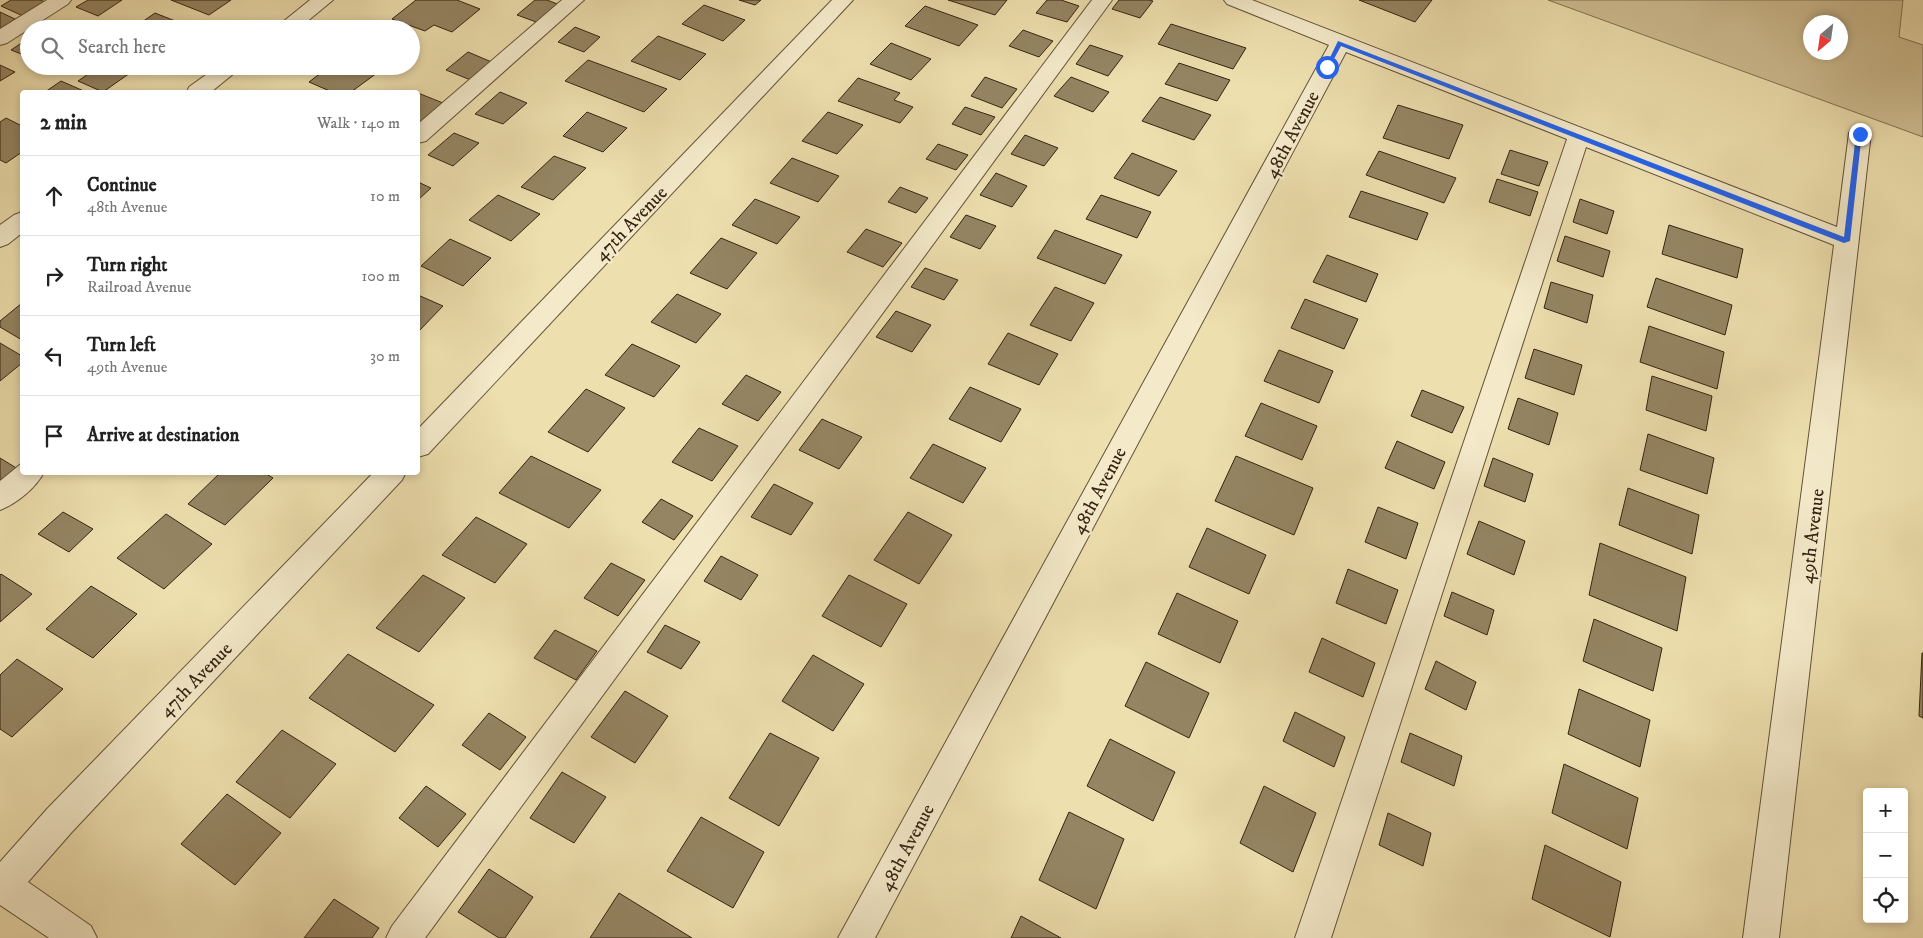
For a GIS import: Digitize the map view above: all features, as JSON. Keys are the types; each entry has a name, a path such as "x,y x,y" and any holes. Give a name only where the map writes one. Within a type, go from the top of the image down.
{"street":[{"path":"28,20 60,0"},
{"path":"296,20 323,0"},
{"path":"420,134 574,0"},
{"name":"47th Avenue","path":"420,444 844,0"},
{"path":"404,938 1102,0"},
{"path":"1234,0 1847,241"},
{"path":"0,38 20,25"},
{"name":"48th Avenue","path":"856,938 1340,43"},
{"path":"200,90 221,75"},
{"name":"49th Avenue","path":"1762,938 1860,134"},
{"path":"1314,938 1579,136"},
{"path":"0,238 20,223"},
{"path":"0,498 27,475"},
{"name":"47th Avenue","path":"1,885 389,475"},
{"path":"1,885 78,938"}],"shaded area":[{"path":"1548,0 1903,0 1899,37 1923,45 1923,137"}],"building":[{"path":"11,0 41,0 45,2 23,16 1,6"},
{"path":"88,0 122,0 98,16 76,7"},
{"path":"171,0 231,0 209,15"},
{"path":"416,0 457,0 480,9 452,32 434,25 425,31 420,29 420,20 392,19"},
{"path":"535,0 547,0 560,5 539,23 517,15"},
{"path":"739,0 761,0 755,5"},
{"path":"948,0 1007,0 995,15"},
{"path":"1047,0 1061,0 1079,6 1067,22 1036,13"},
{"path":"1119,0 1153,1 1140,18 1112,9"},
{"path":"1359,0 1432,0 1415,22"},
{"path":"704,5 745,20 723,41 682,24"},
{"path":"925,6 978,25 959,46 905,26"},
{"path":"0,12 17,20 0,30"},
{"path":"155,13 173,20 145,20"},
{"path":"1171,24 1246,48 1233,69 1158,44"},
{"path":"575,27 600,37 584,52 558,42"},
{"path":"1023,30 1053,41 1039,57 1009,46"},
{"path":"658,36 706,54 680,80 631,61"},
{"path":"891,43 931,59 911,80 870,64"},
{"path":"20,44 20,54 11,50"},
{"path":"1090,45 1123,56 1108,76 1076,64"},
{"path":"468,52 494,63 473,81 446,70"},
{"path":"588,60 667,89 644,112 565,81"},
{"path":"1179,63 1230,80 1217,101 1165,84"},
{"path":"0,65 15,72 0,81"},
{"path":"87,75 127,75 106,90 98,90 78,81"},
{"path":"318,75 374,75 354,90 327,90 309,82"},
{"path":"985,77 1017,89 1002,108 971,96"},
{"path":"1071,77 1109,92 1093,112 1054,96"},
{"path":"858,78 900,93 894,100 913,107 900,123 838,101"},
{"path":"61,81 81,90 48,90"},
{"path":"500,92 527,103 503,124 475,114"},
{"path":"420,94 443,103 420,123"},
{"path":"1160,97 1211,115 1194,140 1142,121"},
{"path":"1398,105 1463,125 1449,159 1383,138"},
{"path":"965,107 995,117 981,135 952,124"},
{"path":"587,112 627,128 603,152 563,136"},
{"path":"828,112 863,125 837,154 802,141"},
{"path":"6,118 20,125 20,153 6,163 0,160 0,122"},
{"path":"454,133 479,143 453,166 428,155"},
{"path":"1025,135 1058,148 1044,166 1011,154"},
{"path":"938,144 968,155 956,170 926,159"},
{"path":"1510,150 1548,162 1539,186 1501,174"},
{"path":"1379,151 1456,178 1444,203 1366,175"},
{"path":"1132,153 1177,171 1159,196 1114,178"},
{"path":"554,156 586,168 553,200 521,187"},
{"path":"792,158 839,176 818,202 770,183"},
{"path":"996,173 1027,186 1012,207 980,195"},
{"path":"1497,179 1538,192 1530,216 1489,202"},
{"path":"420,183 431,188 420,198"},
{"path":"900,187 928,198 916,213 888,202"},
{"path":"1361,191 1428,213 1417,240 1349,217"},
{"path":"498,195 540,214 511,241 469,220"},
{"path":"1101,195 1151,212 1137,238 1086,219"},
{"path":"755,199 800,217 777,244 732,225"},
{"path":"1580,199 1614,211 1607,234 1573,222"},
{"path":"966,215 996,226 980,249 950,237"},
{"path":"1669,225 1743,249 1737,278 1662,254"},
{"path":"866,229 902,243 883,267 847,252"},
{"path":"1055,230 1122,255 1105,284 1037,258"},
{"path":"1565,236 1610,251 1603,277 1557,261"},
{"path":"721,238 757,253 727,289 690,273"},
{"path":"450,239 491,258 463,286 421,266"},
{"path":"1327,255 1378,274 1366,302 1313,282"},
{"path":"925,268 958,280 944,300 911,287"},
{"path":"1656,278 1732,305 1725,335 1647,307"},
{"path":"1551,282 1593,295 1587,323 1544,308"},
{"path":"1055,287 1094,303 1071,341 1030,325"},
{"path":"677,294 721,314 696,343 651,322"},
{"path":"420,296 443,306 420,330"},
{"path":"1305,299 1358,319 1344,349 1291,328"},
{"path":"20,305 20,339 0,327 0,321"},
{"path":"896,311 931,325 912,352 876,337"},
{"path":"1649,326 1724,352 1717,389 1640,362"},
{"path":"1008,333 1058,354 1039,385 988,364"},
{"path":"0,343 20,355 20,365 0,381"},
{"path":"632,344 680,366 654,397 605,375"},
{"path":"1534,349 1582,365 1574,395 1525,378"},
{"path":"1279,350 1333,371 1319,403 1264,381"},
{"path":"746,375 781,392 758,421 722,404"},
{"path":"1652,376 1712,396 1706,431 1646,410"},
{"path":"970,387 1021,409 1001,442 949,419"},
{"path":"586,389 625,408 588,452 548,432"},
{"path":"1422,390 1464,407 1452,433 1411,416"},
{"path":"1518,398 1558,413 1549,445 1508,429"},
{"path":"1261,403 1317,426 1302,460 1245,436"},
{"path":"822,419 862,437 839,469 799,450"},
{"path":"699,428 738,446 712,481 672,462"},
{"path":"1648,434 1714,458 1707,494 1640,470"},
{"path":"1397,441 1445,462 1434,489 1385,468"},
{"path":"933,444 986,468 963,503 910,478"},
{"path":"531,456 601,490 569,528 499,493"},
{"path":"1236,456 1313,488 1294,535 1215,501"},
{"path":"0,458 18,469 0,484"},
{"path":"1493,458 1533,474 1525,502 1484,486"},
{"path":"218,475 268,475 273,478 225,525 188,504"},
{"path":"774,484 813,503 791,535 751,517"},
{"path":"1628,488 1699,515 1692,554 1619,525"},
{"path":"661,499 693,516 674,540 642,522"},
{"path":"1378,507 1418,523 1406,559 1365,542"},
{"path":"63,512 93,529 69,552 38,534"},
{"path":"908,512 952,535 919,584 874,560"},
{"path":"166,514 212,544 164,589 117,558"},
{"path":"476,517 527,544 495,583 442,555"},
{"path":"1479,521 1525,541 1514,575 1467,554"},
{"path":"1207,528 1266,555 1249,594 1189,567"},
{"path":"1600,543 1686,577 1677,631 1589,595"},
{"path":"721,556 758,575 741,600 704,581"},
{"path":"611,563 645,580 618,616 584,598"},
{"path":"1348,569 1398,590 1386,624 1336,603"},
{"path":"0,575 32,594 0,622"},
{"path":"423,575 465,598 419,652 376,628"},
{"path":"849,575 907,604 881,647 822,616"},
{"path":"91,586 137,614 93,658 46,629"},
{"path":"1452,592 1494,610 1487,635 1444,616"},
{"path":"1177,593 1238,621 1220,663 1158,634"},
{"path":"1594,619 1662,648 1653,691 1583,661"},
{"path":"665,625 700,642 681,669 647,652"},
{"path":"555,630 597,651 576,680 534,658"},
{"path":"1322,638 1375,663 1363,697 1309,672"},
{"path":"1923,653 1923,718 1919,716"},
{"path":"348,654 434,705 395,752 309,698"},
{"path":"813,655 864,684 833,731 782,701"},
{"path":"17,659 63,689 12,737 0,729 0,675"},
{"path":"1436,661 1476,682 1466,710 1425,689"},
{"path":"1146,662 1209,693 1189,738 1125,706"},
{"path":"1579,689 1650,720 1640,767 1568,734"},
{"path":"625,691 668,716 635,763 591,737"},
{"path":"1295,712 1345,737 1334,767 1283,741"},
{"path":"489,713 526,737 500,770 462,745"},
{"path":"282,730 336,764 290,818 236,782"},
{"path":"770,733 819,758 779,826 729,798"},
{"path":"1410,733 1462,756 1454,786 1401,762"},
{"path":"1110,739 1175,772 1153,821 1087,786"},
{"path":"1564,764 1638,798 1627,849 1552,813"},
{"path":"562,772 606,797 574,843 530,818"},
{"path":"426,786 466,814 438,847 399,818"},
{"path":"1264,786 1316,813 1293,872 1240,843"},
{"path":"227,794 281,833 235,885 181,844"},
{"path":"1069,812 1124,839 1096,909 1039,880"},
{"path":"1388,813 1431,833 1423,866 1379,845"},
{"path":"701,817 764,852 733,908 667,871"},
{"path":"1545,845 1621,882 1610,937 1532,899"},
{"path":"489,869 533,897 505,938 499,938 458,912"},
{"path":"619,893 692,938 590,938"},
{"path":"334,899 379,928 372,938 304,938"},
{"path":"1021,916 1061,938 1011,938"}],"route":[{"path":"1327,67 1340,43 1847,241 1860,134"}]}
